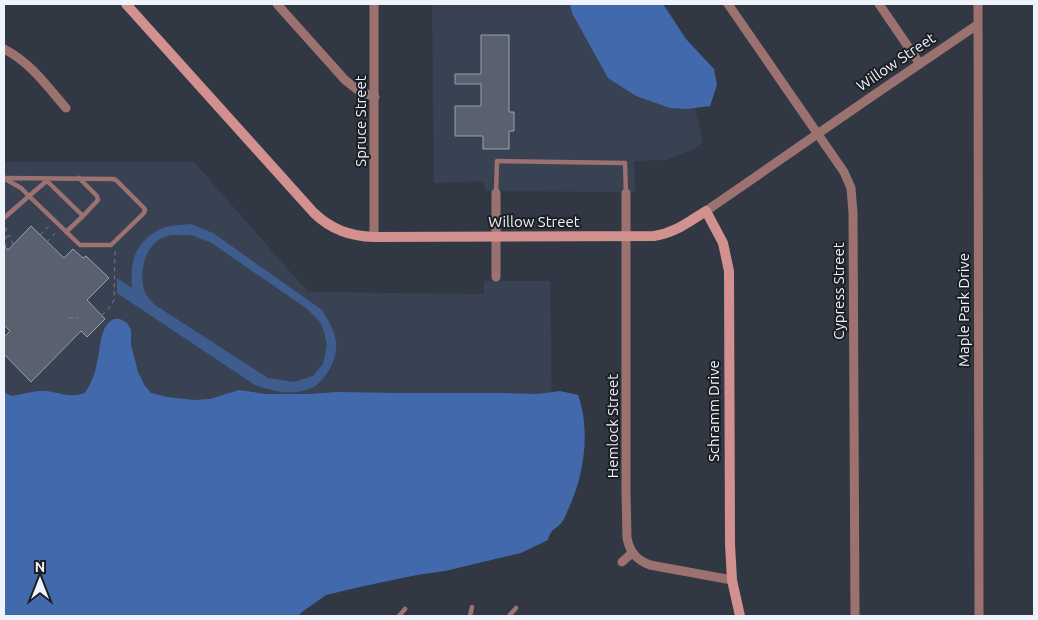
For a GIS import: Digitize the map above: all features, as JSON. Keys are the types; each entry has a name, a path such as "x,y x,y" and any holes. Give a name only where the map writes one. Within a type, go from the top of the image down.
{"street":[{"name":"Willow Street","path":"126,4 314,213 331,226 345,233 374,237 654,236 666,234 706,211 977,25"},
{"path":"277,4 345,80 359,91 374,97"},
{"name":"Spruce Street","path":"374,4 374,237"},
{"name":"Cypress Street","path":"728,4 844,172 849,183 853,201 855,616"},
{"path":"879,4 920,64"},
{"name":"Maple Park Drive","path":"978,4 979,616"},
{"path":"4,49 26,64 66,108"},
{"path":"496,193 496,277"},
{"name":"Hemlock Street","path":"626,193 627,529 632,553"},
{"name":"Schramm Drive","path":"706,211 723,243 729,271 729,508 732,580 740,616"},
{"path":"622,562 632,553 636,558 650,565 732,580"}],"lane":[{"path":"496,193 497,161 625,163 626,193"},
{"path":"4,178 48,180 109,178 116,180 145,210 111,245 80,245 21,188 4,178"},
{"path":"66,232 98,200 98,196 79,178"},
{"path":"4,218 48,180"},
{"path":"48,180 83,216"},
{"path":"399,616 405,608"},
{"path":"470,616 472,608"},
{"path":"509,616 516,608"}],"path":[{"path":"5,246 6,225"},
{"path":"40,235 50,225"},
{"path":"47,242 57,232"},
{"path":"6,236 10,236 13,244"},
{"path":"102,315 114,300 115,251"},
{"path":"69,318 77,317 79,319"}],"shaded area":[{"path":"432,4 653,4 680,45 703,142 694,149 666,160 634,161 635,192 485,191 484,181 434,183"},
{"path":"570,4 663,4 686,39 714,69 717,85 710,106 688,109 670,108 636,96 608,78 572,13"},
{"path":"4,162 194,162 308,292 484,294 484,281 550,281 552,410 4,410"},
{"path":"191,224 213,233 322,310 329,321 335,337 336,348 334,360 328,372 315,386 297,392 286,392 255,385 117,293 117,278 132,288 133,261 138,249 147,238 164,227","holes":["191,235 210,242 306,308 320,322 327,345 323,364 313,376 294,382 268,378 155,305 147,296 142,282 142,274 143,265 149,250 160,239 168,236"]},
{"path":"114,319 120,319 127,323 131,330 131,345 138,372 145,386 151,393 167,397 194,400 210,399 239,390 265,394 338,392 538,394 560,391 578,395 584,424 584,454 578,484 566,516 560,525 552,531 548,540 521,553 445,571 417,575 326,595 298,616 4,616 4,392 11,396 42,391 70,395 85,393 95,371 103,332 109,322"}],"building":[{"path":"481,35 509,35 509,112 514,112 514,131 509,131 509,149 483,149 483,136 455,136 455,106 481,106 481,84 455,84 455,74 481,74"},
{"path":"31,226 64,258 73,249 83,258 86,256 109,278 87,300 105,319 87,337 81,331 31,382 4,354 4,337 10,331 4,325 4,246 8,250"}]}
